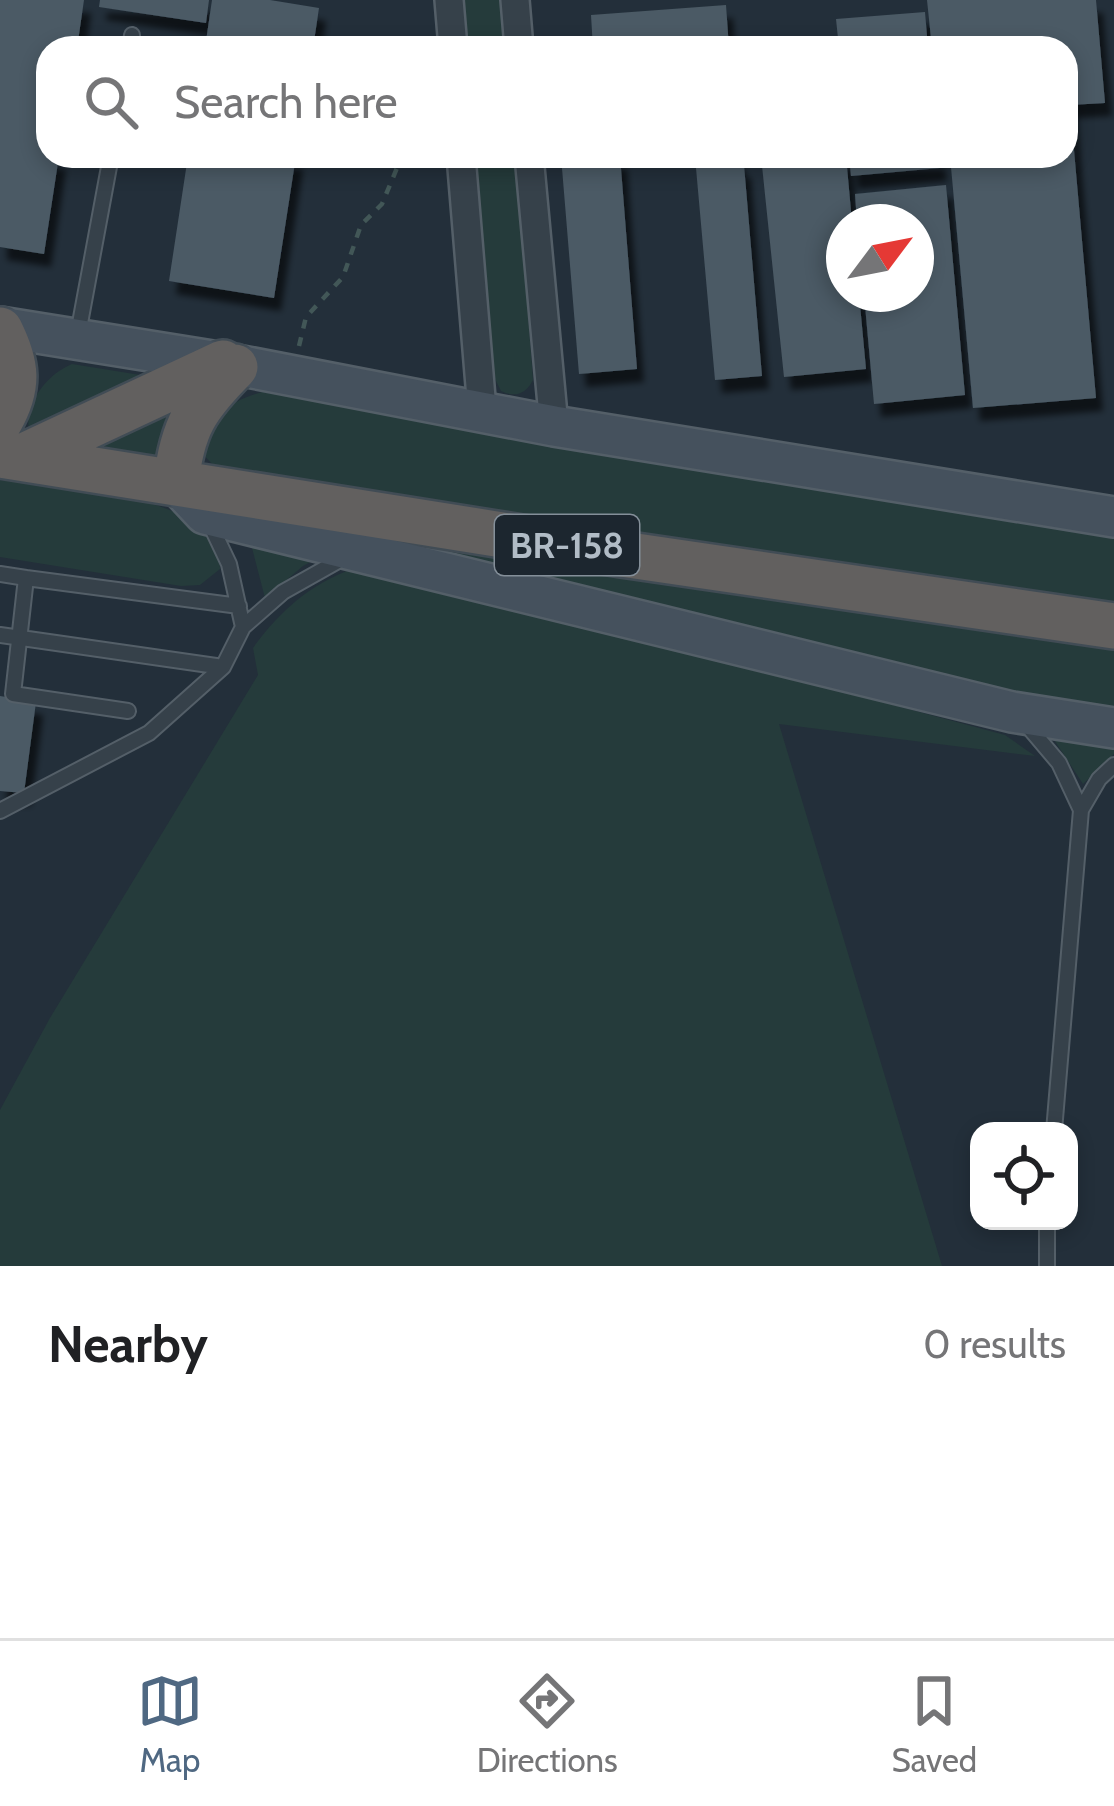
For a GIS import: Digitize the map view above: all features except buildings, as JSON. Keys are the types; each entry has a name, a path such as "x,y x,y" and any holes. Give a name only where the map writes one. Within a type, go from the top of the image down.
{"highway":[{"path":"0,328 16,364 7,445 230,364"},
{"path":"190,498 188,423 230,364"},
{"name":"BR-158","path":"7,445 190,498 622,554 1114,626"}],"main road":[{"path":"0,328 1114,518"},
{"path":"190,498 356,551 1012,712 1114,728"}],"street":[{"path":"449,0 451,36"},
{"path":"515,0 518,36"},
{"path":"462,168 482,410"},
{"path":"530,168 554,426"}],"lane":[{"path":"77,339 109,168"},
{"path":"190,498 229,564 243,627"},
{"path":"0,812 149,733 223,667 243,627 283,592 356,551"},
{"path":"0,574 239,606"},
{"path":"26,578 14,694 128,711"},
{"path":"0,635 223,667"},
{"path":"1012,712 1059,764 1081,810"},
{"path":"1055,1122 1081,810 1114,765"},
{"path":"1046,1230 1047,1266"}],"path":[{"path":"298,350 306,317 344,278 361,225 382,204 397,168"}],"green space":[{"path":"460,0 504,0 506,36 463,36"},
{"path":"474,168 517,168 533,380 523,391 506,393 492,373"},
{"path":"72,364 159,378 29,430 30,410 39,391"},
{"path":"269,390 1114,538 1114,607 213,465 202,453 218,418 233,404"},
{"path":"187,401 173,463 56,452"},
{"path":"0,480 95,491 166,509 194,523 213,543 220,569 200,585 181,586 0,557"},
{"path":"283,512 1114,649 1114,713 973,687"},
{"path":"243,530 331,551 303,566 265,598"},
{"path":"352,569 387,569 1005,735 1035,756 779,724 942,1266 0,1266 0,1110 50,1018 258,675 253,648 296,601"},
{"path":"1051,735 1114,741 1114,754 1083,784"}]}
